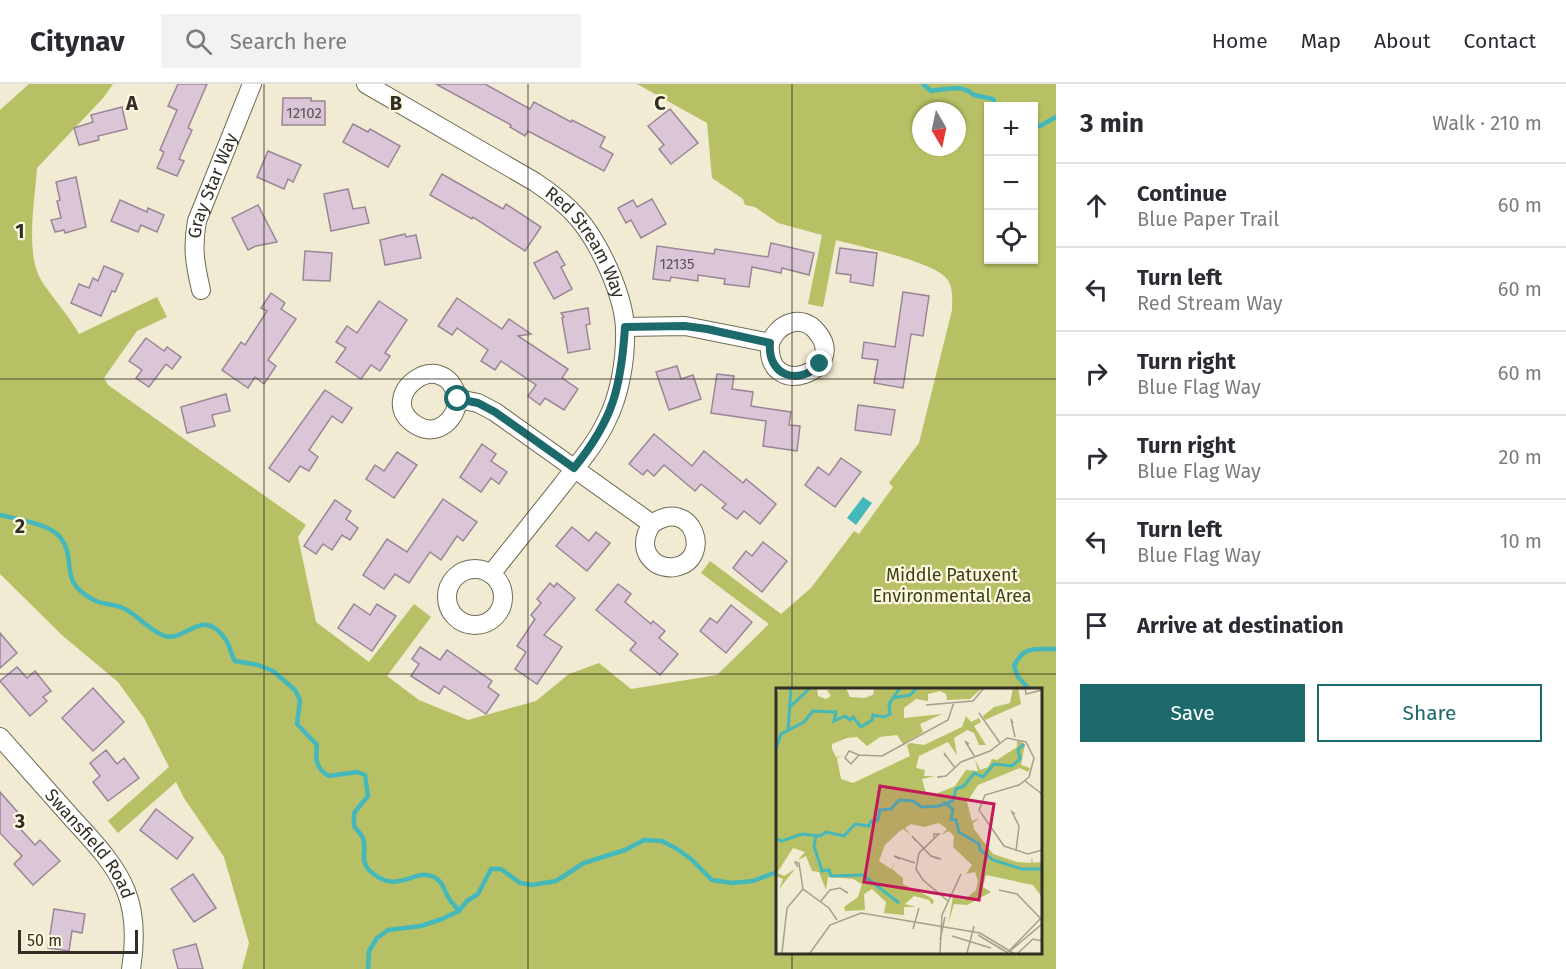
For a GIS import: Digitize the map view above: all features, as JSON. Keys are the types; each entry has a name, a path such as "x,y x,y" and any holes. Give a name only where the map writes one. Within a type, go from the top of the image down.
{"street":[{"name":"Gray Star Way","path":"201,290 194,262 193,243 197,221 252,84"},
{"name":"Red Stream Way","path":"366,84 535,182 576,216 590,233 618,296 625,327 622,364 617,393 607,421 592,447 491,574"},
{"path":"625,327 685,326 770,343"},
{"path":"458,399 478,403 495,412 651,524"},
{"name":"Swansfield Road","path":"0,737 94,842 115,870 127,892 132,913 135,933 131,969"}],"green space":[{"name":"Middle Patuxent Environmental Area","path":"29,84 113,84 104,97 37,168 32,241 36,269 41,280 79,334 157,297 167,317 137,331 104,378 108,385 306,525 298,537 316,622 369,662 414,604 431,617 387,676 419,700 468,720 536,701 569,674 599,663 631,689 717,675 769,624 701,573 710,561 781,614 811,588 854,531 859,534 893,487 889,483 919,443 952,310 951,289 946,278 912,260 836,240 823,307 808,304 822,235 778,223 755,207 745,205 743,199 712,178 707,123 637,84 1056,84 1056,969 242,969 249,943 224,857 184,798 176,782 118,833 108,821 169,767 144,718 118,682 63,636 0,574 0,110"}],"water":[{"path":"863,497 872,503 856,525 847,518"}],"building":[{"path":"178,84 207,84 188,128 192,130 179,159 184,161 177,176 157,168 164,152 160,150 177,110 168,106"},
{"path":"436,84 485,84 530,109 534,102 605,137 600,147 613,154 604,171 528,131 525,136 510,127 511,125"},
{"path":"283,98 311,98 311,101 325,101 325,125 282,125"},
{"path":"122,107 127,129 98,136 99,140 79,145 74,128 93,122 91,115"},
{"path":"670,109 698,143 671,164 659,149 664,145 648,126"},
{"path":"353,124 368,132 370,129 400,146 388,167 343,142"},
{"path":"268,151 301,165 293,182 288,179 284,189 257,177"},
{"path":"442,174 503,209 506,204 541,227 525,251 473,217 472,219 430,195"},
{"path":"76,177 86,227 65,233 64,230 55,232 51,220 61,218 56,182"},
{"path":"348,189 353,209 365,207 369,223 331,231 324,194"},
{"path":"652,199 666,224 641,238 631,220 626,223 618,208 633,200 637,207"},
{"path":"120,200 147,212 148,208 164,215 157,232 141,225 138,232 111,221"},
{"path":"258,205 277,242 248,250 232,218"},
{"path":"405,234 406,237 416,235 421,258 385,265 380,240"},
{"path":"771,243 814,253 809,275 782,268 781,273 752,267 749,287 724,284 725,279 698,275 698,281 671,277 670,281 653,279 657,246 714,254 715,249 768,257"},
{"path":"840,248 877,253 873,286 850,282 851,275 836,273"},
{"path":"305,251 332,253 330,281 303,280"},
{"path":"557,251 565,265 561,267 572,289 554,299 534,263"},
{"path":"104,266 123,274 115,292 112,291 101,316 71,303 79,284 89,288 93,278 98,281"},
{"path":"903,292 929,296 923,336 911,334 903,388 874,383 878,360 862,358 864,342 895,347"},
{"path":"271,293 285,303 281,309 296,319 268,360 276,366 264,384 255,377 248,388 222,370 241,342 245,345 267,311 261,308"},
{"path":"457,298 502,329 509,319 531,334 518,336 568,369 562,378 578,389 564,410 545,398 540,405 528,396 536,385 501,361 495,370 481,361 488,350 457,328 452,335 438,326"},
{"path":"379,301 407,320 385,353 390,356 380,371 371,365 361,379 336,362 346,348 336,342 347,326 357,333"},
{"path":"588,308 590,324 586,325 590,349 568,353 562,318 564,317 561,313"},
{"path":"146,338 164,351 167,347 181,357 172,369 166,364 149,387 136,378 142,370 129,361"},
{"path":"677,366 681,379 693,375 701,399 669,410 656,372"},
{"path":"717,374 734,376 732,389 753,392 751,406 791,412 789,425 800,426 797,451 763,446 766,421 711,413"},
{"path":"325,390 352,408 342,423 332,416 309,450 318,457 309,471 300,466 289,482 269,468"},
{"path":"226,394 230,411 212,415 215,426 187,433 181,407"},
{"path":"858,405 895,410 891,435 855,430"},
{"path":"654,434 692,466 704,451 743,483 746,479 776,504 760,524 744,511 737,519 722,508 726,504 701,484 695,491 664,465 654,476 647,470 643,475 629,464"},
{"path":"482,444 496,454 491,461 507,472 499,484 491,478 481,492 460,477"},
{"path":"397,452 417,465 394,498 366,479 375,465 384,471"},
{"path":"841,458 861,472 835,507 805,485 818,467 829,475"},
{"path":"443,499 477,522 463,541 457,536 441,560 430,552 409,583 395,574 384,589 363,575 387,539 407,552"},
{"path":"335,500 351,511 346,519 358,528 350,540 342,535 332,550 323,544 316,554 304,546"},
{"path":"572,527 589,541 596,532 610,543 587,571 556,546"},
{"path":"763,542 787,561 762,592 733,568 746,551 752,556"},
{"path":"550,583 554,587 557,583 575,598 544,635 562,647 537,684 515,669 526,652 517,646 535,619 531,615 541,603 537,599"},
{"path":"618,584 631,594 625,602 651,624 653,621 665,631 659,638 678,654 660,675 630,650 636,643 596,610"},
{"path":"354,604 370,615 377,604 396,616 372,651 338,628"},
{"path":"731,605 752,622 726,653 700,631 710,618 717,623"},
{"path":"0,633 17,653 0,668"},
{"path":"420,647 440,660 447,650 492,681 488,687 499,695 486,714 444,686 439,694 411,676 419,664 412,659"},
{"path":"17,667 27,678 35,671 51,691 43,697 47,701 30,716 0,681"},
{"path":"93,688 124,722 93,751 62,718"},
{"path":"106,750 117,764 124,758 139,778 108,801 93,782 100,776 90,763"},
{"path":"0,792 22,817 15,823 35,845 40,840 60,861 33,885 14,864 22,856 0,833"},
{"path":"156,809 193,838 177,859 140,830"},
{"path":"193,874 216,908 194,922 171,889"},
{"path":"54,909 85,914 82,933 72,931 69,951 48,948"},
{"path":"196,944 203,969 178,969 173,950"}],"waterway":[{"path":"923,84 931,91 964,89 974,95 993,99 995,102"},
{"path":"1038,126 1056,117"},
{"path":"0,515 41,525 55,532 65,546 76,586 96,601 123,608 165,636 173,636 195,627 209,625 226,640 235,661 258,665 273,671 295,690 300,700 297,724 317,745 316,759 321,770 329,776 357,772 365,775 368,796 354,813 354,826 363,838 364,862 368,869 378,877 396,882 426,875 434,877 440,882 459,911"},
{"path":"1028,688 1018,677 1014,666 1018,659 1027,651 1056,649"},
{"path":"368,969 369,951 377,938 388,930 421,926 459,911 467,901 478,894 491,869 501,869 520,883 532,885 556,881 584,863 625,850 644,840 662,841 677,849 712,880 732,883 753,881 776,872"}],"route":[{"path":"458,399 478,403 495,412 574,468 592,447 607,421 617,393 625,327 685,326 770,343 771,360 782,373 792,376 801,376 813,371 820,364"}]}
